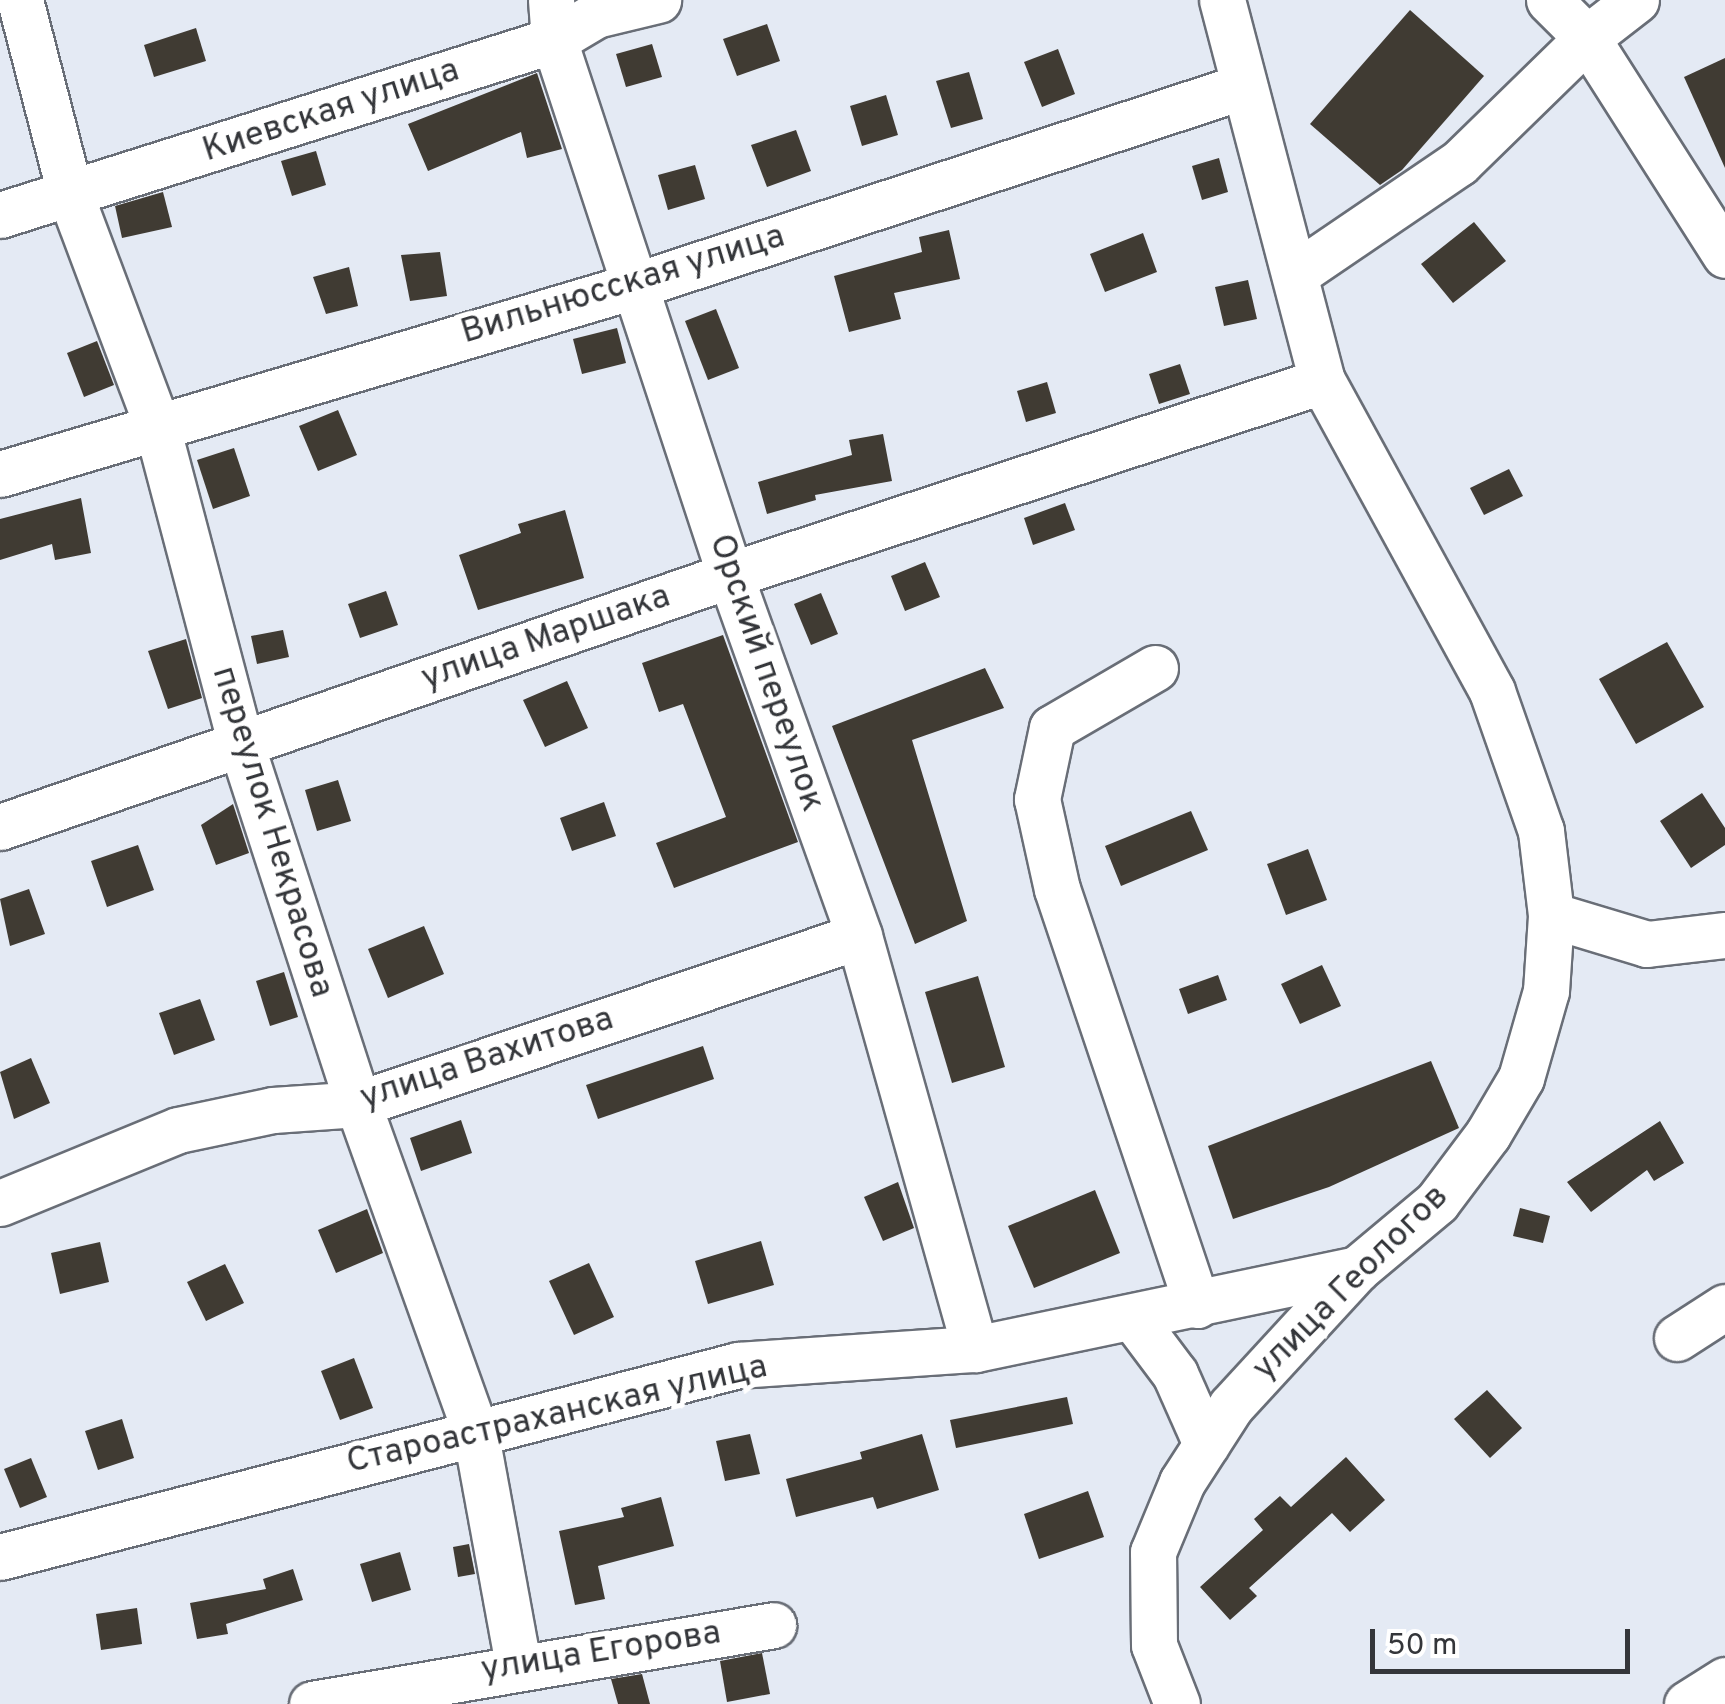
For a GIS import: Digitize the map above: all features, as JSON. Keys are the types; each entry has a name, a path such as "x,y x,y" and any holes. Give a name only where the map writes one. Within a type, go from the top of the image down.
{"street":[{"name":"переулок Некрасова","path":"20,0 70,194 156,423 240,744 358,1104 474,1430 518,1664"},
{"name":"Киевская улица","path":"0,215 70,194 552,20 596,15 658,0"},
{"name":"улица Геологов","path":"1177,1704 1154,1644 1153,1552 1206,1444 1231,1406 1357,1268 1437,1202 1521,1078 1546,991 1551,915 1541,831 1492,691 1322,381 1297,273 1222,0"},
{"path":"1549,0 1588,38 1725,255"},
{"path":"1297,273 1459,163 1588,38 1636,0"},
{"name":"Орский переулок","path":"552,20 730,574 859,936 975,1349"},
{"name":"Вильнюсская улица","path":"0,474 156,423 637,285 1244,86"},
{"name":"улица Маршака","path":"0,827 730,574 1322,381"},
{"path":"1155,668 1052,728 1037,799 1057,889 1197,1305"},
{"path":"1551,915 1647,944 1725,936"},
{"name":"улица Вахитова","path":"0,1203 178,1130 273,1110 358,1104 859,936"},
{"name":"Староастраханская улица","path":"0,1558 474,1430 738,1365 975,1349 1197,1305 1357,1268"},
{"path":"1677,1338 1725,1308"},
{"path":"1133,1318 1175,1374 1206,1444"},
{"name":"улица Егорова","path":"312,1704 415,1694 518,1664 773,1626"},
{"path":"1688,1704 1725,1680"}],"building":[{"path":"1410,10 1484,76 1402,170 1380,185 1310,124"},
{"path":"767,24 780,61 737,76 723,39"},
{"path":"196,28 206,61 154,77 144,45"},
{"path":"652,44 662,77 626,87 616,54"},
{"path":"1058,49 1075,94 1042,107 1024,62"},
{"path":"1725,58 1725,168 1684,77"},
{"path":"969,72 983,119 951,128 936,81"},
{"path":"537,73 562,149 527,158 521,132 428,171 408,124"},
{"path":"886,95 898,135 862,146 850,106"},
{"path":"796,130 811,171 767,187 751,145"},
{"path":"316,151 326,185 292,196 281,161"},
{"path":"1219,158 1228,192 1202,200 1192,166"},
{"path":"695,165 705,199 668,210 658,175"},
{"path":"163,192 172,227 122,238 115,206"},
{"path":"1474,222 1506,261 1453,303 1421,264"},
{"path":"949,230 960,279 894,293 901,319 849,332 834,276 922,252 919,237"},
{"path":"1143,233 1157,272 1105,292 1090,254"},
{"path":"440,252 447,296 410,301 401,255"},
{"path":"349,267 358,306 326,314 313,277"},
{"path":"1248,280 1257,319 1224,326 1215,287"},
{"path":"716,309 739,368 708,380 685,321"},
{"path":"617,328 626,363 582,374 573,339"},
{"path":"97,341 114,385 84,397 67,353"},
{"path":"1180,364 1190,394 1159,404 1149,374"},
{"path":"1047,382 1056,413 1026,422 1017,391"},
{"path":"338,410 357,455 318,471 299,426"},
{"path":"883,434 892,481 815,495 816,500 767,514 758,482 852,455 849,440"},
{"path":"234,448 250,496 213,509 197,460"},
{"path":"1509,469 1523,496 1484,515 1470,488"},
{"path":"81,498 91,553 55,560 52,544 0,560 0,519"},
{"path":"1065,503 1075,530 1033,545 1024,518"},
{"path":"565,510 584,578 478,610 459,555 521,533 518,524"},
{"path":"925,562 940,597 905,611 891,576"},
{"path":"386,591 398,625 360,638 348,604"},
{"path":"821,593 838,634 811,645 794,604"},
{"path":"283,630 289,657 257,664 251,636"},
{"path":"723,635 798,842 674,888 656,843 726,817 683,704 659,712 642,663"},
{"path":"186,639 202,698 168,709 148,651"},
{"path":"1667,642 1704,707 1636,744 1599,679"},
{"path":"985,668 1004,708 912,740 967,921 915,944 832,726"},
{"path":"567,681 588,728 545,747 523,700"},
{"path":"338,780 351,821 317,831 305,790"},
{"path":"1702,793 1725,828 1725,845 1691,868 1660,821"},
{"path":"604,802 616,836 572,851 560,818"},
{"path":"233,804 249,853 216,865 201,825"},
{"path":"1191,811 1208,850 1121,886 1105,846"},
{"path":"138,845 154,890 107,907 91,861"},
{"path":"1308,849 1327,900 1286,915 1267,864"},
{"path":"29,889 45,934 10,946 0,899"},
{"path":"424,926 444,974 388,998 368,949"},
{"path":"1322,965 1341,1006 1300,1024 1281,984"},
{"path":"284,972 298,1017 270,1026 256,981"},
{"path":"1218,975 1227,1000 1188,1014 1179,989"},
{"path":"978,976 1005,1067 952,1083 925,992"},
{"path":"200,999 215,1040 174,1055 159,1013"},
{"path":"703,1046 714,1079 598,1119 586,1085"},
{"path":"31,1058 50,1103 14,1119 0,1072"},
{"path":"1431,1061 1459,1128 1329,1187 1233,1219 1208,1146"},
{"path":"461,1120 472,1153 421,1171 410,1138"},
{"path":"1660,1121 1684,1163 1654,1181 1647,1170 1591,1212 1567,1182"},
{"path":"898,1182 914,1228 883,1241 864,1197"},
{"path":"1095,1190 1120,1253 1034,1288 1008,1226"},
{"path":"1520,1208 1550,1216 1543,1243 1513,1236"},
{"path":"367,1209 383,1253 336,1273 318,1230"},
{"path":"761,1241 774,1285 708,1304 695,1261"},
{"path":"100,1242 109,1282 60,1294 51,1253"},
{"path":"589,1263 614,1317 574,1335 549,1281"},
{"path":"225,1264 244,1303 206,1321 187,1282"},
{"path":"354,1358 373,1408 340,1420 321,1371"},
{"path":"1487,1390 1522,1428 1490,1458 1454,1419"},
{"path":"1067,1397 1073,1424 956,1448 950,1420"},
{"path":"122,1419 134,1458 98,1470 85,1431"},
{"path":"750,1434 760,1474 725,1481 716,1441"},
{"path":"922,1434 939,1490 877,1509 873,1497 796,1517 786,1479 862,1459 860,1452"},
{"path":"1346,1457 1385,1500 1350,1532 1332,1513 1249,1588 1257,1596 1230,1620 1200,1587 1263,1530 1254,1519 1280,1496 1291,1507"},
{"path":"31,1458 47,1497 20,1508 4,1469"},
{"path":"1088,1491 1104,1537 1039,1559 1024,1514"},
{"path":"661,1497 674,1546 598,1566 605,1599 575,1605 559,1531 624,1517 621,1508"},
{"path":"469,1544 475,1574 458,1577 453,1547"},
{"path":"400,1552 411,1590 372,1602 360,1564"},
{"path":"293,1569 303,1600 226,1624 228,1634 197,1639 190,1603 266,1589 263,1579"},
{"path":"137,1608 142,1644 101,1650 96,1614"},
{"path":"762,1653 770,1694 727,1702 720,1661"},
{"path":"642,1674 650,1704 618,1704 611,1679"}]}
